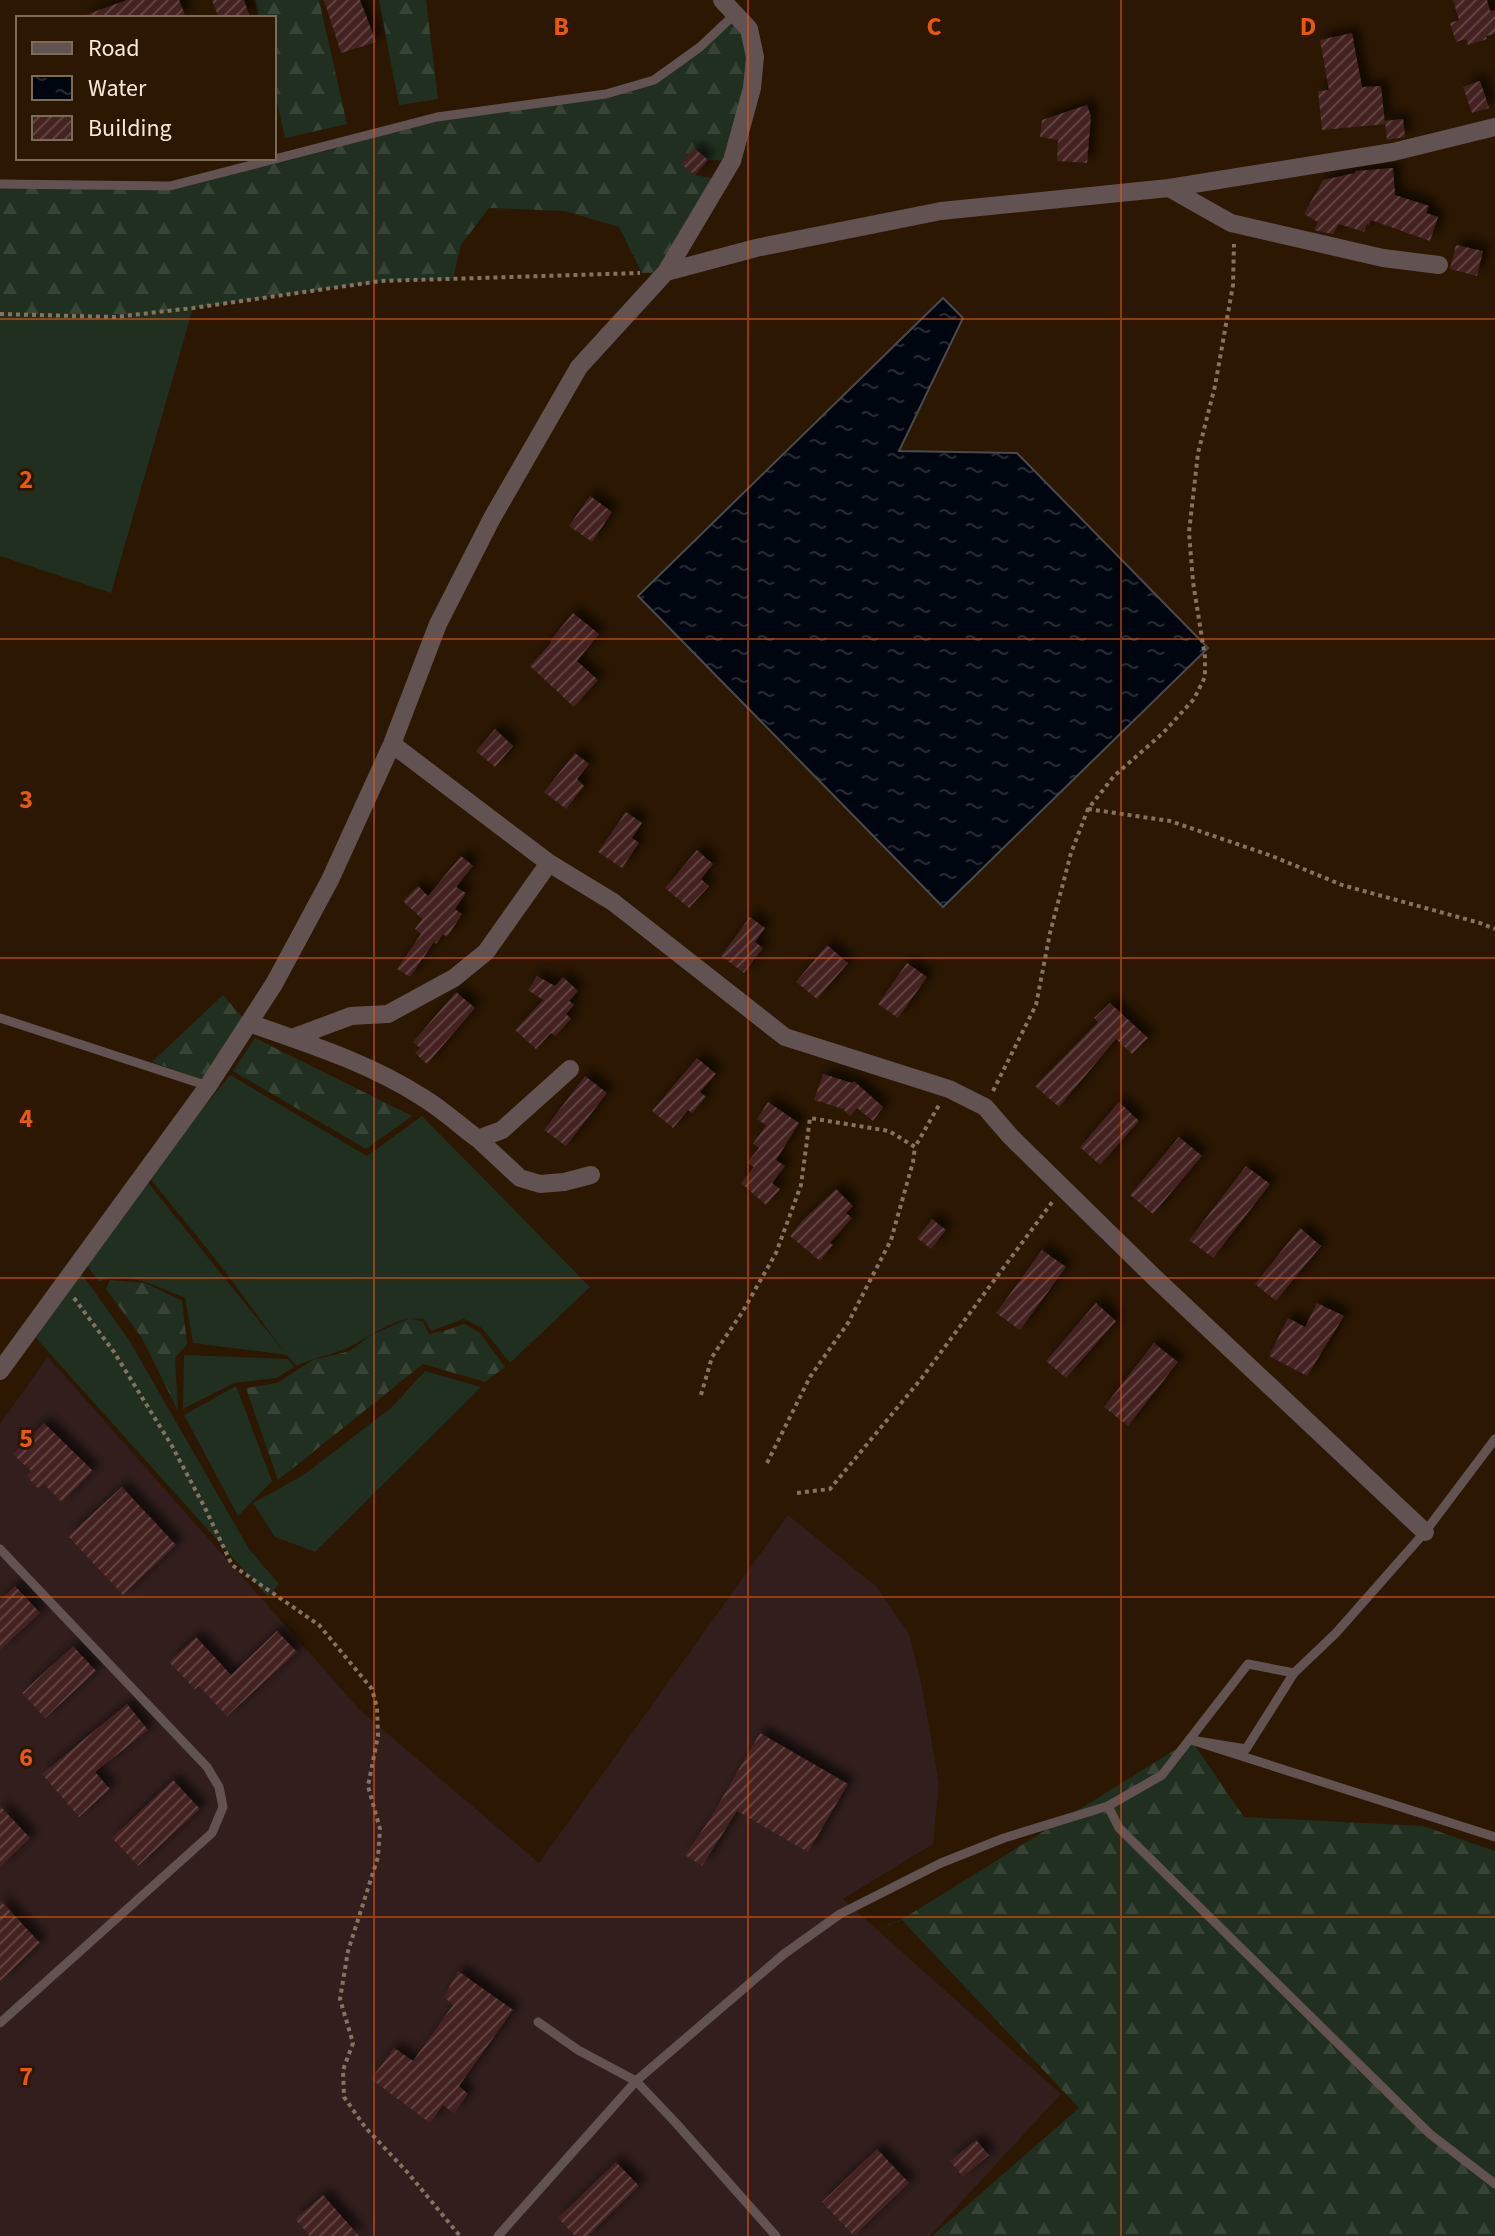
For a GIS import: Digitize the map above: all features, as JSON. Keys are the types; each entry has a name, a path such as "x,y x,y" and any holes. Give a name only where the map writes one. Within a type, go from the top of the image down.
{"street":[{"path":"0,1371 208,1086 274,984 330,880 392,744 438,624 492,518 579,367 666,272 732,161 752,88 755,57 749,29 728,7"},
{"path":"666,272 756,248 941,211 1169,188 1393,152 1495,127"},
{"path":"1169,188 1231,223 1383,258 1439,265"},
{"path":"392,744 549,863 613,902 785,1037 949,1089 985,1107 1011,1137 1190,1311 1425,1532"},
{"path":"292,1038 351,1016 388,1014 454,978 486,952 549,863"},
{"path":"249,1023 367,1067 423,1098 478,1139 520,1178 540,1184 591,1175"},
{"path":"478,1139 502,1130 570,1069"}],"lane":[{"path":"276,159 437,117 606,94 654,80 700,47 728,7"},
{"path":"0,184 170,186 271,160"},
{"path":"0,1018 208,1086"},
{"path":"1191,1740 1246,1749 1294,1673 1336,1633 1425,1532 1495,1439"},
{"path":"0,1549 207,1767 219,1787 223,1807 212,1833 0,2023"},
{"path":"498,2236 636,2081 784,1954 840,1914 941,1863 1004,1838 1108,1806 1162,1775 1248,1664 1294,1673"},
{"path":"1191,1740 1495,1837"},
{"path":"1108,1806 1119,1828 1430,2134 1495,2184"},
{"path":"538,2022 578,2050 636,2081 776,2236"}],"path":[{"path":"985,1107 1036,1005 1050,933 1071,853 1088,809 1114,776 1163,733 1194,699 1205,677 1189,532 1198,453 1215,386 1233,285 1234,237 1231,223"},
{"path":"0,314 115,317 381,281 666,272"},
{"path":"1088,809 1170,821 1272,856 1342,885 1495,929"},
{"path":"767,1463 810,1377 848,1323 891,1240 915,1147 949,1089"},
{"path":"701,1395 712,1357 776,1253 801,1185 810,1118 889,1131 915,1147"},
{"path":"797,1493 830,1489 921,1379 1064,1188"},
{"path":"63,1284 114,1352 172,1446 232,1565 319,1625 372,1689 377,1708 378,1736 368,1786 380,1829 378,1857 348,1951 340,1999 353,2043 343,2070 344,2097 365,2127 460,2236"}],"shaded area":[{"path":"48,1357 360,1710 539,1863 788,1515 877,1587 909,1634 939,1783 933,1844 843,1899 1061,2094 930,2236 0,2236 0,1424"}],"green space":[{"path":"255,0 319,0 347,124 285,138 276,97 276,16 259,16"},
{"path":"379,0 426,0 438,99 399,105"},
{"path":"735,14 755,57 732,161 708,160 694,149 682,163 695,175 721,180 666,272 642,273 619,227 565,211 489,208 461,245 453,279 381,281 115,317 0,314 0,184 170,186 437,117 606,94 654,80"},
{"path":"193,308 111,593 0,556 0,314 115,317"},
{"path":"223,995 245,1020 205,1081 152,1062"},
{"path":"255,1038 412,1116 366,1149 233,1071"},
{"path":"230,1075 367,1156 422,1116 590,1287 510,1363 482,1328 464,1319 431,1331 424,1319 404,1320 343,1350 296,1366 287,1355 193,1343 185,1298 131,1279 99,1282 84,1261 145,1179 285,1353 221,1266 148,1176"},
{"path":"79,1270 129,1340 249,1549 279,1584 268,1597 36,1338"},
{"path":"110,1280 145,1283 182,1301 187,1344 175,1358 178,1411 142,1338 106,1289"},
{"path":"411,1318 423,1322 429,1334 464,1324 479,1332 505,1367 485,1382 423,1364 278,1480 246,1388 277,1383 313,1360 350,1351 371,1335"},
{"path":"184,1355 288,1359 294,1367 276,1378 234,1383 183,1409"},
{"path":"425,1371 481,1387 315,1552 275,1537 253,1503 305,1474 392,1407"},
{"path":"236,1386 272,1481 238,1516 184,1415"},
{"path":"1191,1740 1244,1817 1423,1826 1495,1851 1495,2236 932,2236 1079,2108 902,1920 877,1930 904,1918"}],"water":[{"path":"943,298 963,318 899,451 1017,453 1208,648 943,907 638,596"}],"building":[{"path":"127,0 179,0 185,16 83,16"},
{"path":"212,0 244,0 249,16 218,16"},
{"path":"324,0 360,0 376,42 341,53"},
{"path":"1453,0 1487,0 1490,11 1495,10 1495,34 1468,45 1466,39 1456,42 1450,23 1459,20"},
{"path":"1352,33 1362,87 1381,86 1385,124 1322,130 1318,91 1329,90 1320,40"},
{"path":"1480,81 1489,108 1472,113 1463,87"},
{"path":"1087,105 1091,116 1087,163 1057,161 1058,140 1040,137 1042,120"},
{"path":"1403,119 1405,137 1387,140 1385,121"},
{"path":"694,148 708,160 695,175 681,164"},
{"path":"1393,168 1395,195 1429,206 1426,213 1438,217 1430,241 1371,220 1364,232 1339,224 1333,234 1314,230 1318,222 1304,214 1323,180 1355,171"},
{"path":"1456,245 1483,251 1477,276 1450,269"},
{"path":"590,496 612,512 592,542 569,526"},
{"path":"573,613 599,634 577,661 598,680 574,707 530,666"},
{"path":"495,729 513,746 495,767 476,751"},
{"path":"575,753 589,764 577,779 584,786 566,809 544,792"},
{"path":"626,812 642,823 632,838 639,843 622,868 598,852"},
{"path":"697,850 713,864 701,879 709,886 689,908 665,888"},
{"path":"461,856 473,866 456,887 466,893 455,909 462,914 447,937 443,934 436,944 434,942 410,977 397,969 421,934 415,929 422,919 403,901 418,886 428,896"},
{"path":"750,917 765,928 755,942 763,948 744,973 721,956"},
{"path":"827,945 848,963 817,999 796,982"},
{"path":"907,963 927,977 898,1018 878,1004"},
{"path":"537,976 555,986 563,977 578,991 569,1001 574,1005 566,1014 571,1019 555,1036 551,1033 536,1049 515,1030 543,1000 528,990"},
{"path":"456,992 475,1008 427,1064 415,1053 420,1048 413,1042"},
{"path":"1110,1003 1148,1038 1132,1054 1116,1039 1059,1107 1035,1086 1098,1022 1094,1018"},
{"path":"697,1058 716,1074 700,1092 706,1097 692,1113 688,1110 673,1128 652,1111"},
{"path":"823,1074 854,1081 883,1107 873,1121 857,1108 850,1116 843,1109 814,1100"},
{"path":"585,1076 607,1093 566,1146 544,1130"},
{"path":"768,1102 799,1123 776,1160 785,1166 772,1183 780,1189 766,1205 741,1183 754,1167 747,1163 759,1148 753,1144 766,1125 757,1119"},
{"path":"1119,1102 1139,1121 1100,1165 1080,1147"},
{"path":"1179,1137 1202,1156 1153,1214 1130,1195"},
{"path":"1246,1166 1270,1184 1213,1258 1189,1240"},
{"path":"836,1189 853,1206 846,1213 852,1218 830,1243 833,1245 820,1261 790,1236"},
{"path":"932,1219 946,1230 931,1249 917,1238"},
{"path":"1300,1228 1321,1246 1276,1301 1255,1284"},
{"path":"1042,1250 1066,1267 1020,1330 996,1313"},
{"path":"1096,1303 1116,1321 1066,1378 1046,1361"},
{"path":"1317,1303 1344,1316 1307,1376 1269,1356 1288,1318 1305,1327"},
{"path":"1154,1343 1178,1362 1128,1426 1104,1407"},
{"path":"44,1423 93,1471 62,1502 44,1484 39,1489 26,1476 31,1471 13,1454"},
{"path":"122,1487 176,1545 123,1595 68,1536"},
{"path":"15,1586 40,1613 0,1650 0,1600"},
{"path":"277,1631 297,1652 227,1716 199,1686 195,1689 169,1662 196,1637 231,1675"},
{"path":"73,1646 96,1671 45,1718 22,1693"},
{"path":"127,1704 148,1730 95,1772 110,1789 79,1817 42,1774"},
{"path":"760,1733 848,1784 808,1852 737,1811 702,1866 685,1855 710,1819"},
{"path":"173,1780 200,1809 138,1866 112,1838"},
{"path":"0,1806 30,1838 0,1867"},
{"path":"0,1900 40,1943 0,1981"},
{"path":"458,1971 513,2010 459,2086 468,2094 454,2113 443,2105 430,2123 371,2079 394,2048 413,2061 453,2005 444,1997"},
{"path":"976,2140 989,2155 963,2177 950,2161"},
{"path":"877,2149 909,2183 854,2236 822,2202"},
{"path":"616,2162 639,2186 588,2236 575,2236 558,2218"},
{"path":"323,2195 359,2236 310,2236 295,2219"}]}
